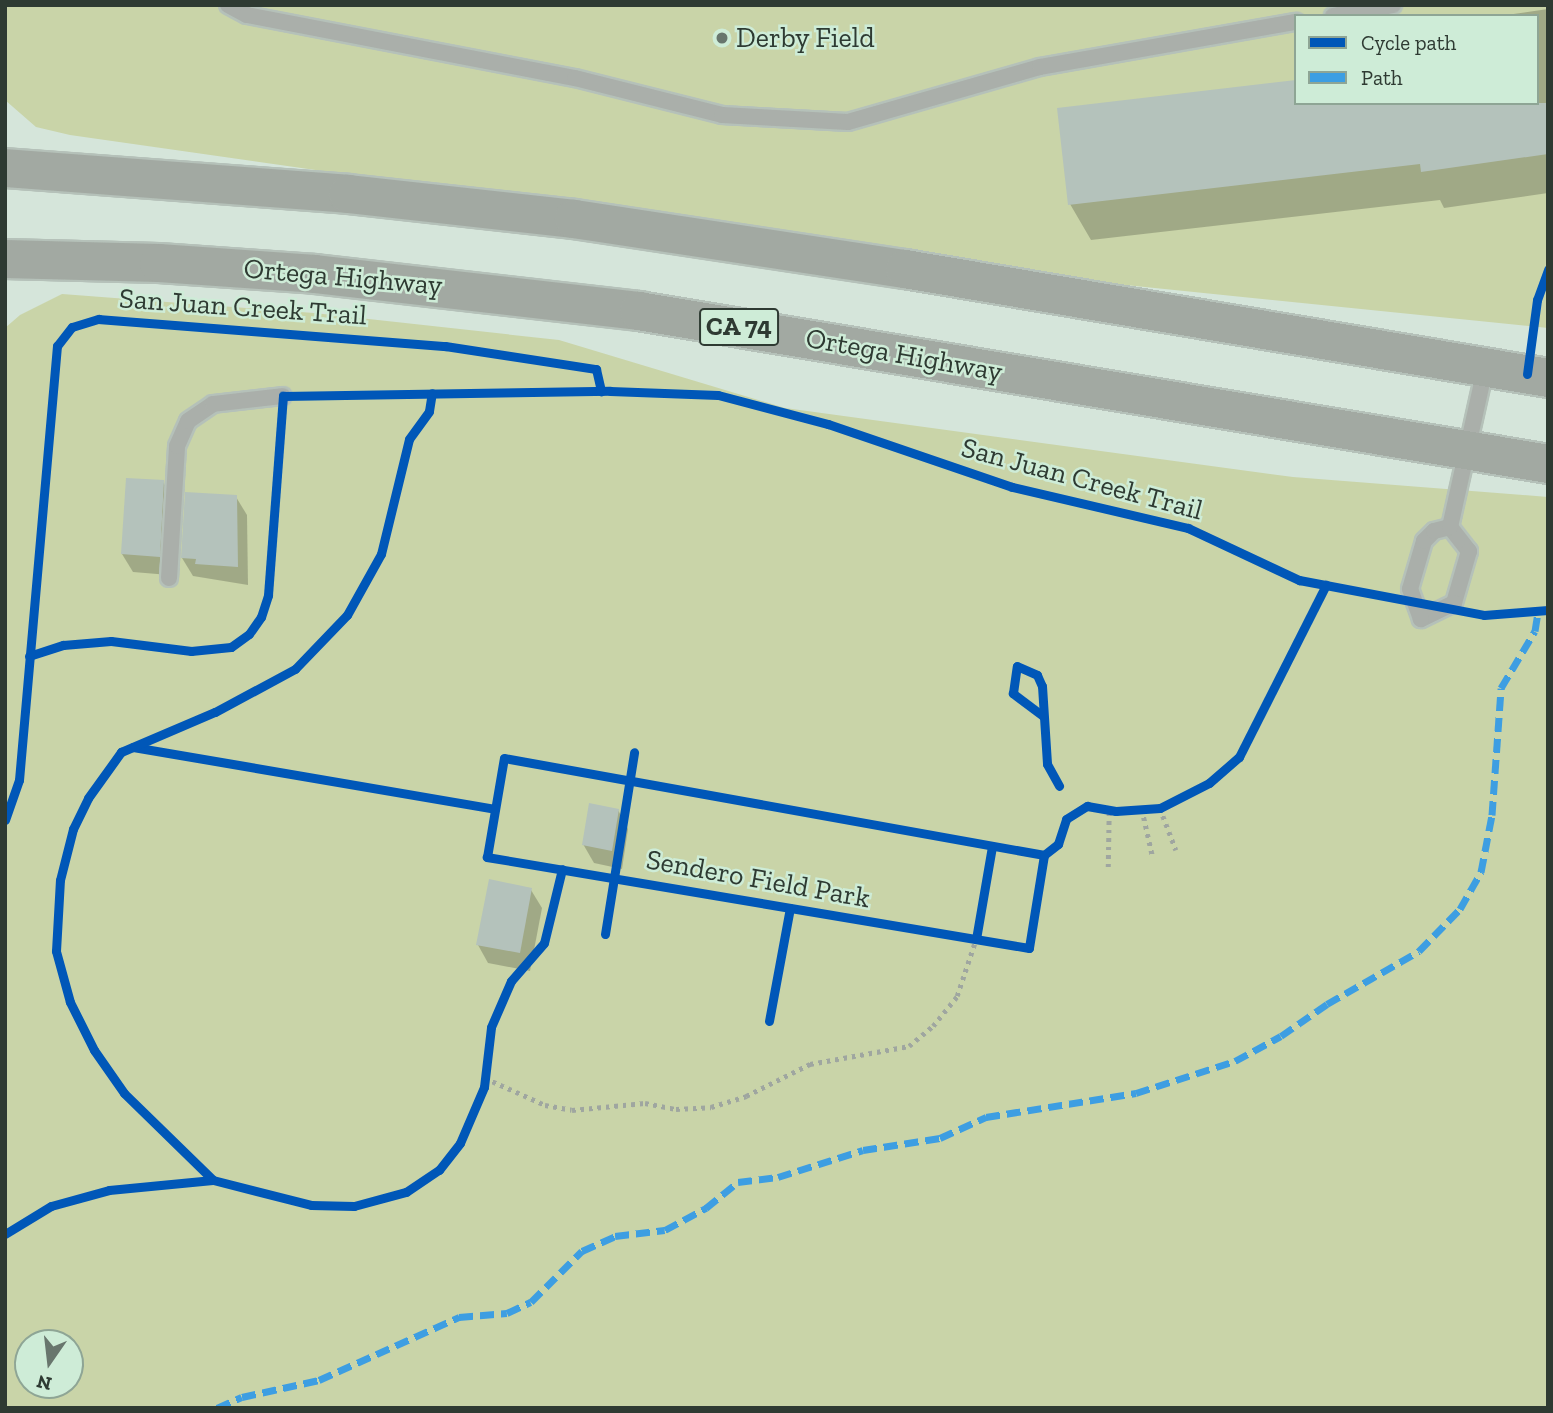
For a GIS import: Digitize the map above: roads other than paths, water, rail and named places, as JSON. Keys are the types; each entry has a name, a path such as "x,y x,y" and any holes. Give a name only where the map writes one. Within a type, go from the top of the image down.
{"main road":[{"path":"5,168 348,194 574,219 905,269 1548,378"},
{"name":"Ortega Highway","path":"5,259 159,263 461,288 805,337 1548,464"}],"lane":[{"path":"228,5 272,20 575,78 722,114 848,122 1040,67 1294,22"},
{"path":"1344,14 1392,5"},
{"path":"1450,527 1485,369"},
{"path":"169,578 177,446 188,421 213,404 283,396"},
{"path":"1450,527 1469,551 1454,603 1421,619 1410,589 1424,541 1434,531 1450,527"}],"place":[{"name":"Derby Field","path":"722,38"}]}
